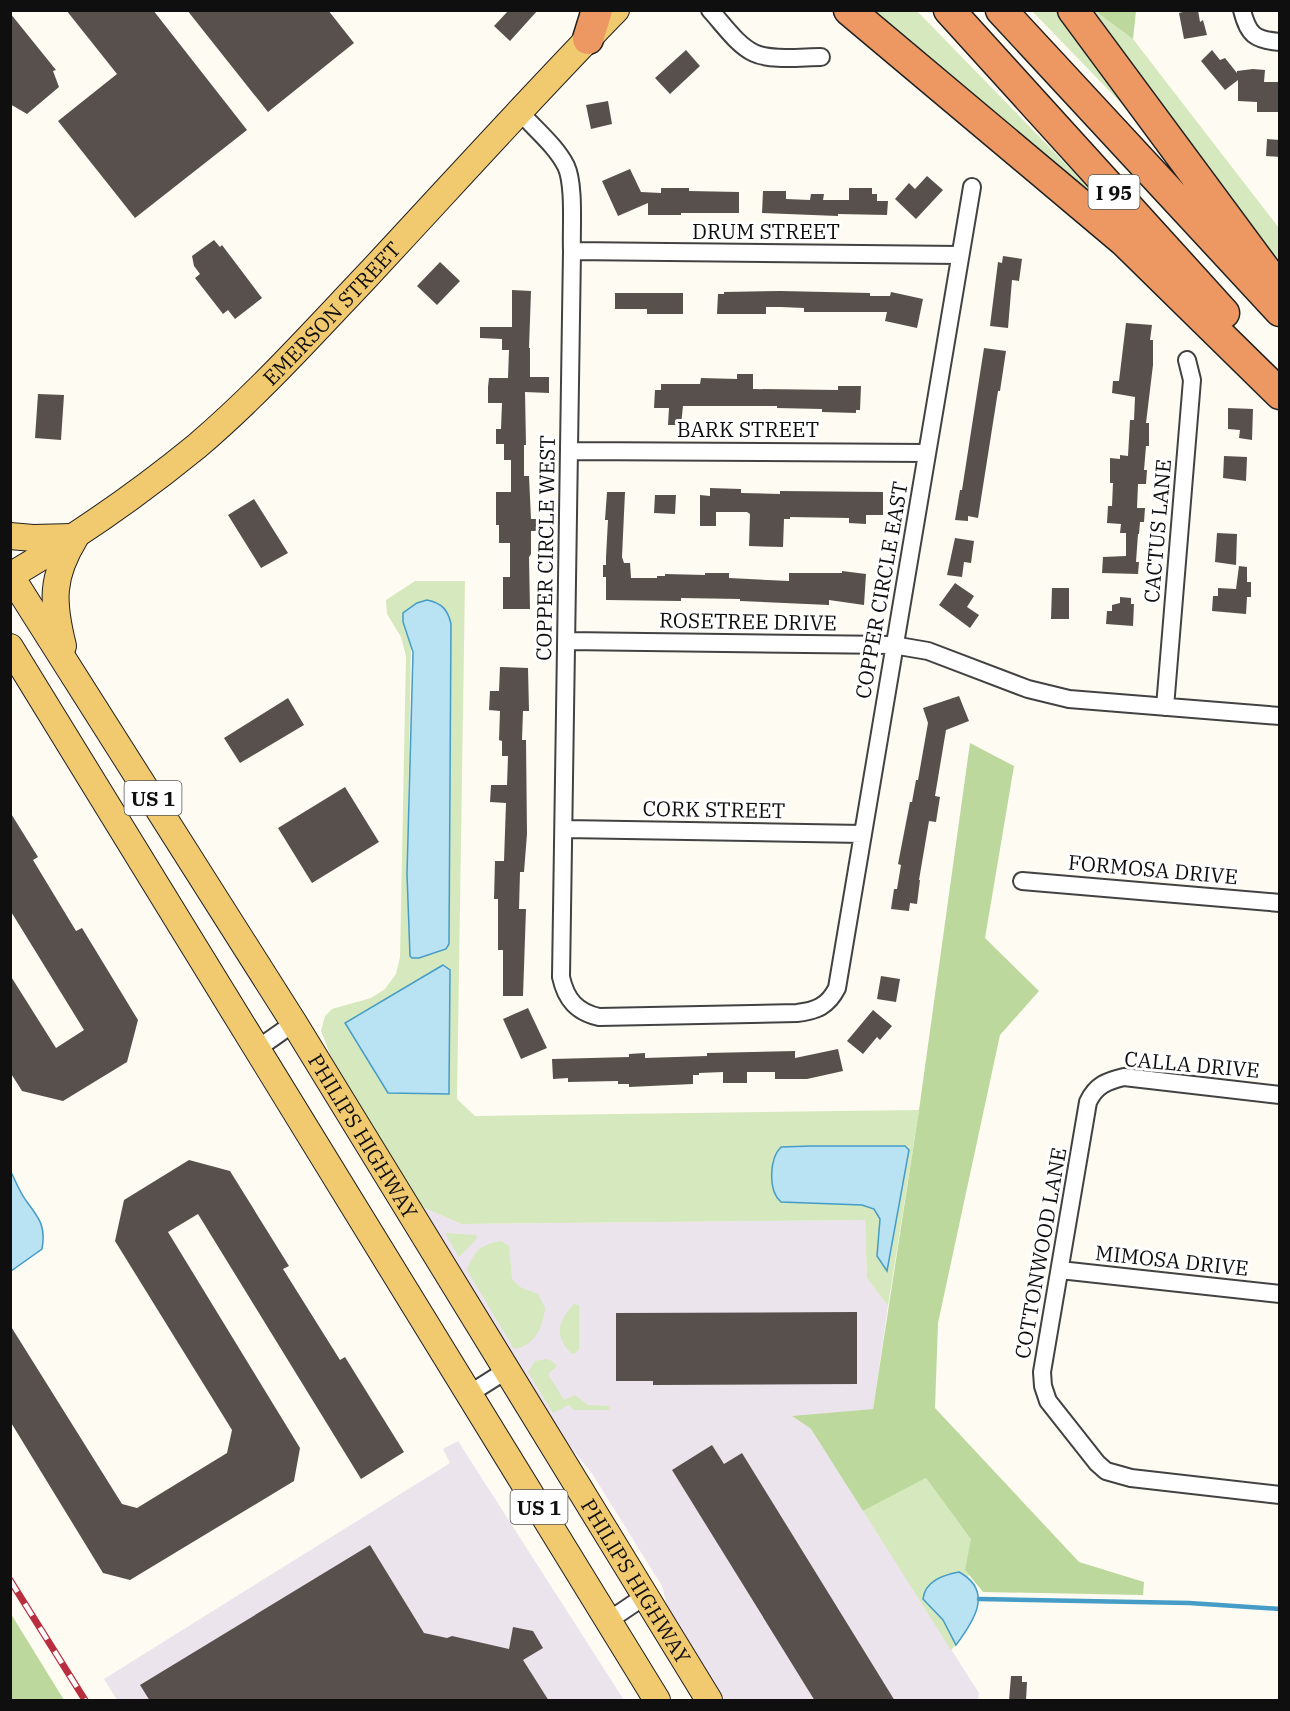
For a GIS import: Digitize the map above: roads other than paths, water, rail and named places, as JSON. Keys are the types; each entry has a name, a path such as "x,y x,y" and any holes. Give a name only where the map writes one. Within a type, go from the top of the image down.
{"highway":[{"path":"588,39 597,10"},
{"path":"849,10 1124,241 1280,394"},
{"name":"I 95","path":"949,10 1280,374"},
{"name":"I 95","path":"1001,10 1280,311"},
{"path":"1073,10 1280,288"}],"main road":[{"name":"EMERSON STREET","path":"11,575 75,537 160,475 244,403 287,361 616,10"},
{"path":"10,536 75,537 63,559 55,586 56,617 66,662"},
{"name":"PHILIPS HIGHWAY","path":"11,575 294,1023 709,1701"},
{"name":"PHILIPS HIGHWAY","path":"10,647 657,1701"}],"street":[{"path":"710,10 745,47 755,54 821,57"},
{"path":"1242,10 1246,26 1254,36 1262,40 1280,42"},
{"name":"COPPER CIRCLE WEST","path":"520,112 563,160 570,183 572,251 561,977 564,989 576,1008 586,1014 599,1017 797,1013 822,1007 831,1000"},
{"name":"COPPER CIRCLE EAST","path":"831,1000 837,988 972,187"},
{"name":"DRUM STREET","path":"572,251 960,255"},
{"name":"CACTUS LANE","path":"1165,707 1192,380 1186,360"},
{"name":"BARK STREET","path":"569,451 927,453"},
{"name":"ROSETREE DRIVE","path":"567,641 893,645 928,651 1045,694 1069,699 1280,716"},
{"name":"CORK STREET","path":"565,829 863,834"},
{"name":"FORMOSA DRIVE","path":"1022,880 1280,903"},
{"path":"257,1049 294,1023"},
{"name":"CALLA DRIVE","path":"1101,1084 1124,1077 1280,1095"},
{"name":"COTTONWOOD LANE","path":"1101,1084 1093,1091 1088,1102 1059,1270 1042,1372 1043,1386 1048,1401 1097,1463 1106,1471 1118,1476 1280,1495"},
{"name":"MIMOSA DRIVE","path":"1059,1270 1280,1294"},
{"path":"469,1394 507,1370"},
{"path":"609,1621 645,1596"}],"water":[{"path":"427,600 444,608 451,624 449,944 446,949 412,958 410,956 407,874 413,652 403,622 403,613 417,603"},
{"path":"443,965 450,970 449,1094 388,1093 345,1023"},
{"path":"905,1146 909,1150 887,1271 877,1256 880,1219 874,1209 862,1205 781,1202 777,1197 772,1183 772,1167 777,1152 781,1147"},
{"path":"11,1172 22,1195 39,1219 43,1235 42,1249 11,1271"},
{"path":"959,1572 970,1580 976,1588 978,1597 974,1616 956,1645 943,1620 923,1599 931,1583 941,1577"}],"waterway":[{"path":"979,1599 1189,1603 1280,1609"}],"railway":[{"path":"10,1580 85,1700"}]}
